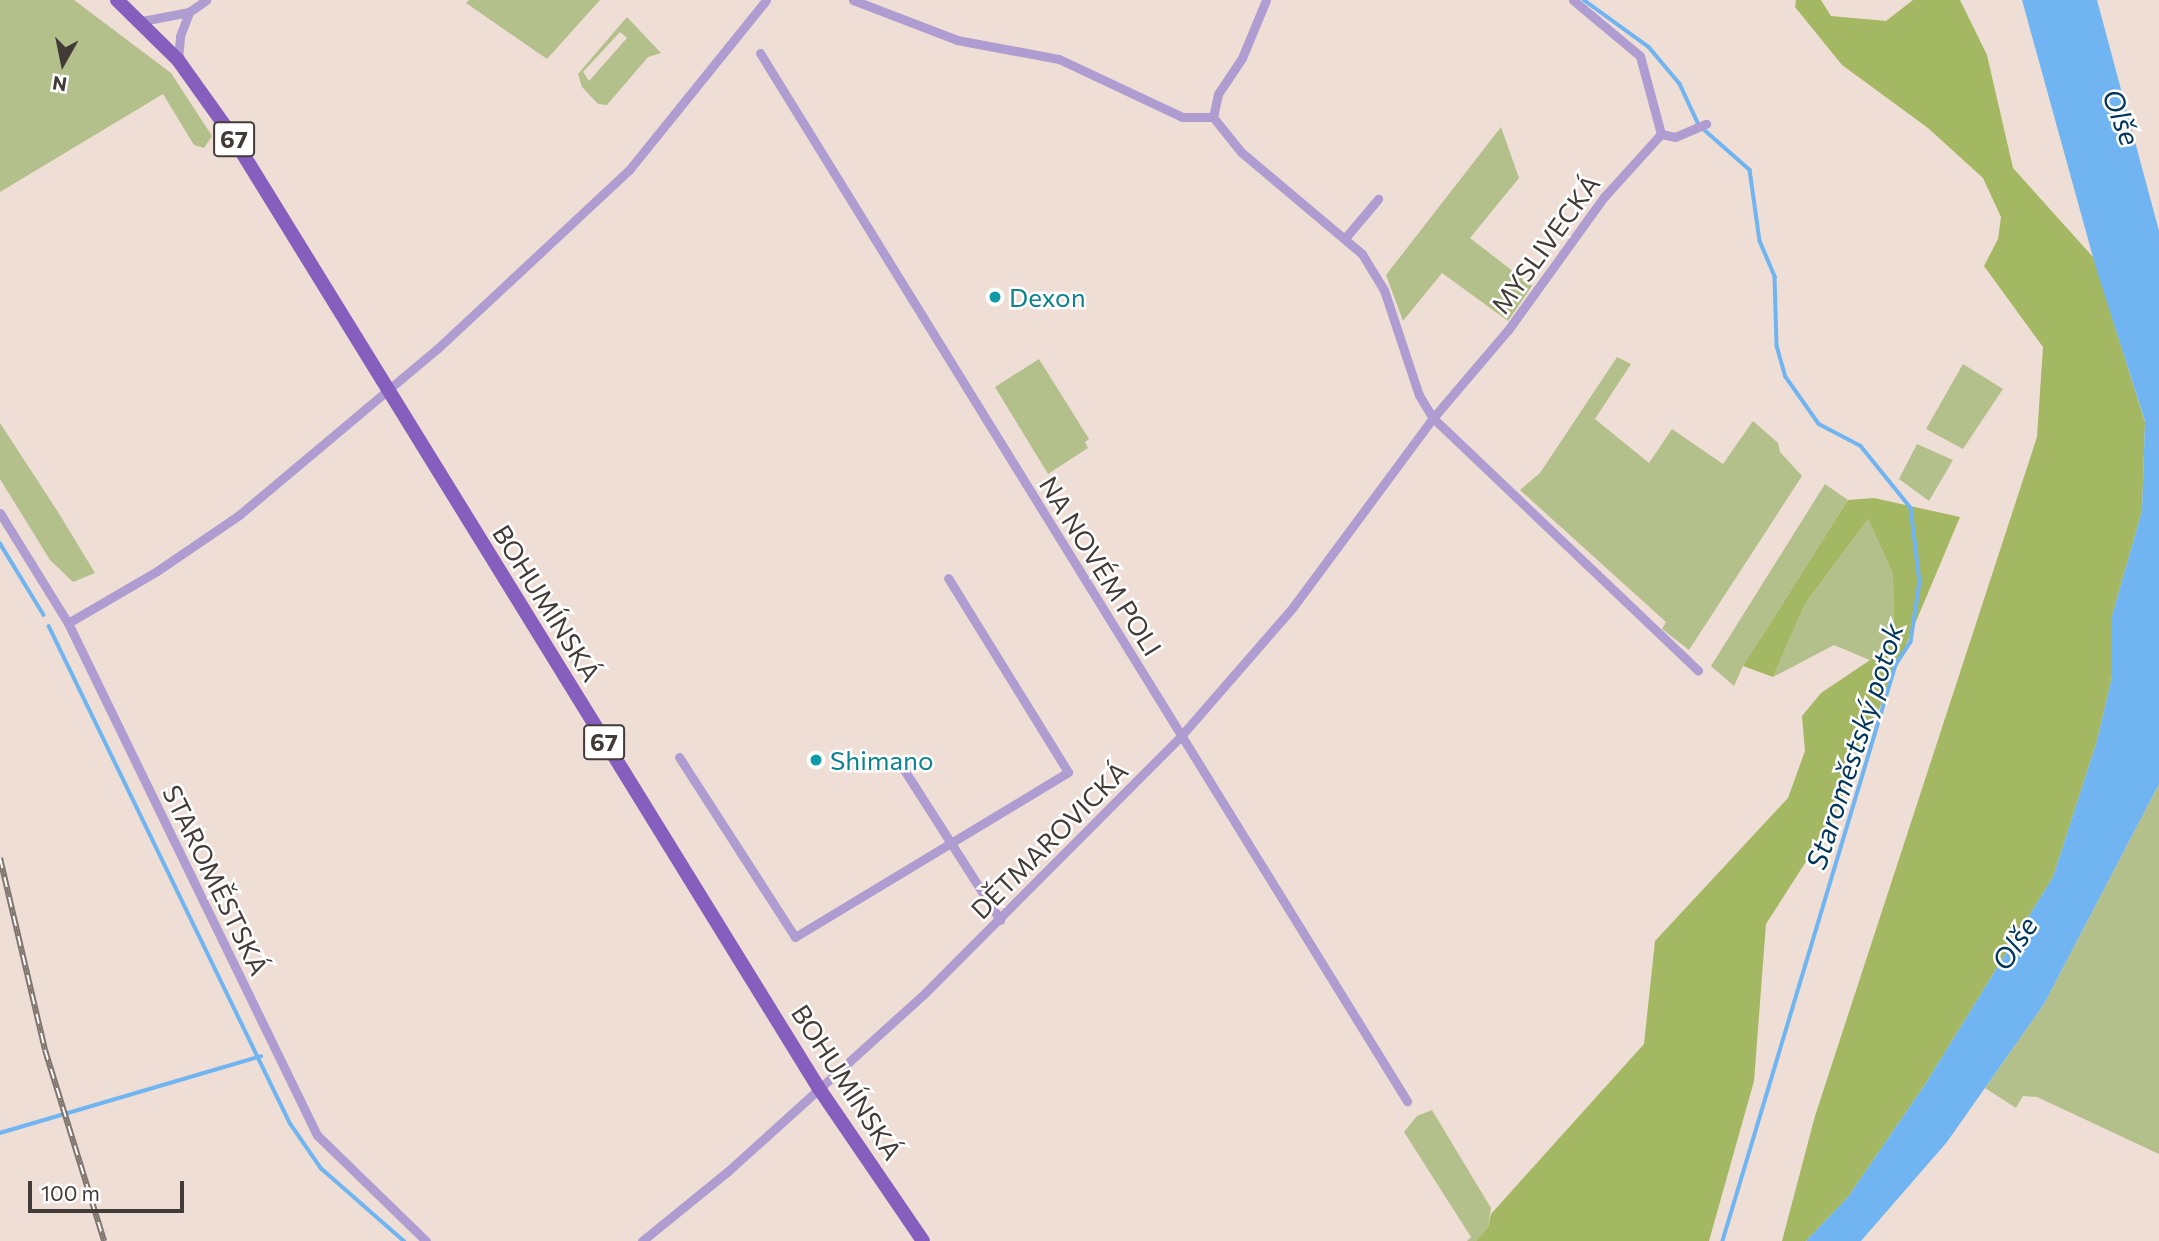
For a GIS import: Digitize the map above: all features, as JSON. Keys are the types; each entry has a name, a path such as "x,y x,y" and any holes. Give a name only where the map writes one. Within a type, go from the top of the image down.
{"main road":[{"name":"BOHUMÍNSKÁ","path":"117,0 142,21 178,60 236,143 818,1087 923,1241"}],"street":[{"path":"142,21 190,12 206,0"},
{"path":"68,623 157,571 239,515 437,349 629,170 766,0"},
{"path":"853,0 957,40 1059,58 1182,117 1213,117"},
{"path":"1213,117 1218,94 1242,58 1266,0"},
{"path":"1573,0 1640,56 1661,134 1675,137 1697,131 1706,124"},
{"path":"178,60 180,36 190,12"},
{"name":"NA NOVÉM POLI","path":"760,53 1406,1101"},
{"path":"1213,117 1241,152 1346,237 1363,254 1384,290 1419,395 1433,418 1698,670"},
{"name":"MYSLIVECKÁ","path":"1433,418 1508,330 1604,197 1661,134"},
{"path":"1346,237 1378,199"},
{"name":"DĚTMAROVICKÁ","path":"642,1241 718,1179 1000,920 1181,736 1293,607 1433,418"},
{"name":"STAROMĚSTSKÁ","path":"0,513 68,623 317,1135 426,1241"},
{"path":"679,757 795,937 1068,772 948,578"},
{"path":"901,765 1000,920"}],"green space":[{"path":"0,0 74,0 171,73 212,136 204,148 194,145 163,94 0,192"},
{"path":"469,0 600,0 547,59 466,3"},
{"path":"1796,0 1821,0 1831,16 1886,21 1913,0 1960,0 1987,55 2013,168 2093,257 2145,422 2142,511 2112,616 2112,677 2097,741 2053,877 1926,1083 1848,1197 1806,1241 1782,1241 1815,1116 2037,437 2043,347 1984,266 1998,239 2001,217 1983,178 1928,128 1842,65 1795,7"},
{"path":"627,17 661,53 648,57 607,105 598,104 582,87 578,74","holes":["620,32 627,38 589,81 583,72"]},
{"path":"1501,127 1519,178 1470,238 1532,286 1508,321 1442,273 1403,321 1386,275"},
{"path":"1617,357 1631,364 1595,419 1649,463 1672,429 1723,464 1753,421 1778,443 1780,452 1802,476 1689,650 1662,629 1666,622 1520,490 1540,473"},
{"path":"1039,359 1089,439 1085,442 1088,448 1048,474 995,387"},
{"path":"1963,364 2003,389 1963,449 1926,429"},
{"path":"0,423 95,573 73,582 50,560 0,479"},
{"path":"1917,444 1953,460 1929,501 1899,479"},
{"path":"1825,484 1848,500 1743,666 1734,686 1711,666"},
{"path":"1874,498 1960,517 1832,821 1766,924 1754,1081 1709,1241 1476,1241 1488,1227 1491,1214 1644,1044 1655,941 1788,798 1805,751 1802,716 1821,693 1894,644 1893,574 1868,519 1805,604 1773,677 1743,666 1848,500"},
{"path":"1868,519 1893,574 1894,644 1872,661 1834,645 1773,677 1805,604"},
{"path":"2159,784 2159,1154 2037,1097 2023,1096 2016,1108 1985,1088 2044,1004"},
{"path":"1432,1110 1491,1208 1488,1227 1476,1241 1467,1241 1471,1237 1404,1132 1417,1116"}],"water":[{"name":"Olše","path":"2022,0 2097,0 2159,231 2159,784 2044,1004 1947,1142 1861,1241 1806,1241 1848,1197 1926,1083 2053,877 2097,741 2112,677 2112,616 2142,511 2145,421 2096,268"}],"waterway":[{"name":"Staroměstský potok","path":"1584,0 1649,47 1680,84 1699,125 1750,170 1760,241 1775,277 1777,346 1786,377 1819,424 1861,446 1911,508 1920,582 1911,642 1896,665 1723,1241"},
{"path":"0,543 44,615"},
{"path":"49,626 290,1123 321,1168 404,1241"},
{"path":"0,1133 261,1056"}],"railway":[{"path":"0,858 45,1050 104,1241"}],"place":[{"name":"Dexon","path":"995,297"},
{"name":"Shimano","path":"816,760"}]}
